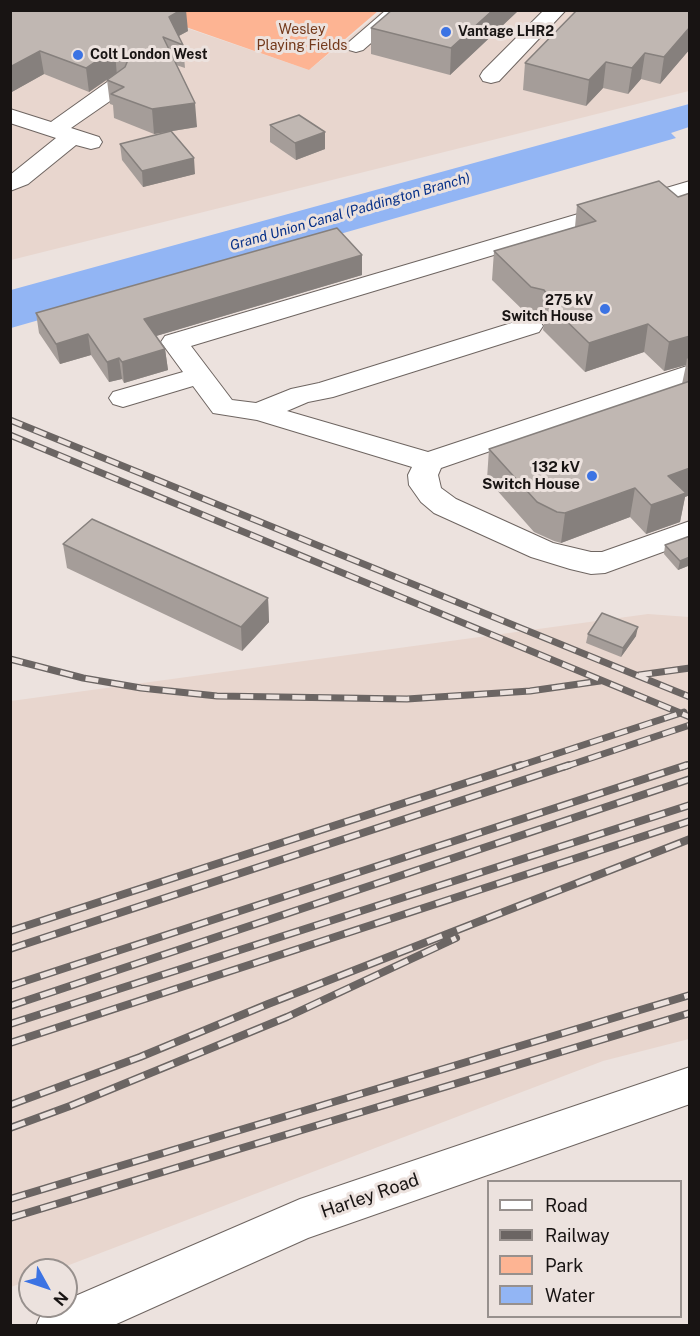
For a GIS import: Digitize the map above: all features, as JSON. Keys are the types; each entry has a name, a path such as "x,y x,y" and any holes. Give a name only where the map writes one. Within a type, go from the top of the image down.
{"street":[{"path":"356,46 399,10"},
{"path":"491,76 556,10"},
{"path":"10,183 20,179 72,136 118,85"},
{"path":"10,116 72,136"},
{"path":"690,188 174,342 223,407 259,412 429,462 690,373"},
{"path":"259,412 301,395 323,391 530,326"},
{"path":"123,398 199,376"},
{"path":"429,462 423,475 424,484 431,495 446,506 542,550 570,558 591,563 605,562 690,531"},
{"name":"Harley Road","path":"59,1326 300,1220 690,1085"}],"shaded area":[{"path":"10,11 137,11 309,70 382,11 689,11 689,91 11,260"},
{"path":"648,614 689,617 689,1039 603,1061 78,1262 78,1258 18,1258 18,1284 11,1287 11,701"}],"green space":[{"name":"Wesley Playing Fields","path":"140,11 378,11 309,70"}],"water":[{"name":"Grand Union Canal (Paddington Branch)","path":"689,104 689,127 671,133 676,138 11,328 11,290"}],"building":[{"name":"Colt London West","path":"10,10 181,10 169,17 183,45 163,37 195,103 152,109 111,94 124,87 107,80 125,67 128,60 124,54 115,52 107,54 86,68 40,51 10,67"},
{"path":"392,10 493,10 451,48 371,28"},
{"path":"577,10 690,10 690,27 664,57 645,53 632,68 606,62 589,80 525,63"},
{"path":"299,115 325,132 295,143 270,125"},
{"path":"171,131 194,158 142,171 120,144"},
{"name":"275 kV Switch House","path":"659,181 678,197 690,193 690,336 669,342 648,324 589,343 546,301 548,296 544,290 531,287 494,251 596,221 577,205"},
{"path":"337,228 362,255 144,319 165,349 122,362 119,358 107,362 88,334 56,344 36,313"},
{"name":"132 kV Switch House","path":"690,381 690,468 668,476 686,493 651,505 635,488 565,513 557,512 537,502 489,449"},
{"path":"92,519 268,598 241,627 63,544"},
{"path":"690,536 690,557 680,561 665,545"},
{"path":"602,613 638,627 623,648 588,634"}],"railway":[{"path":"10,420 690,697"},
{"path":"10,435 681,713"},
{"path":"10,659 83,678 141,688 217,696 407,699 530,691 600,681"},
{"path":"639,675 690,668"},
{"path":"516,767 681,713"},
{"path":"681,713 690,717"},
{"path":"564,767 690,725"},
{"path":"682,767 690,764"},
{"path":"10,931 521,765"},
{"path":"10,949 569,765"},
{"path":"10,986 687,765"},
{"path":"10,1006 690,779"},
{"path":"10,1024 690,805"},
{"path":"10,1043 690,821"},
{"path":"10,1105 140,1057 268,1004 690,839"},
{"path":"10,1128 70,1106 287,1017 456,938"},
{"path":"10,1199 690,995"},
{"path":"10,1218 690,1013"}],"place":[{"name":"Vantage LHR2","path":"446,32"},
{"name":"Colt London West","path":"78,55"},
{"name":"275 kV Switch House","path":"605,309"},
{"name":"132 kV Switch House","path":"592,476"}]}
